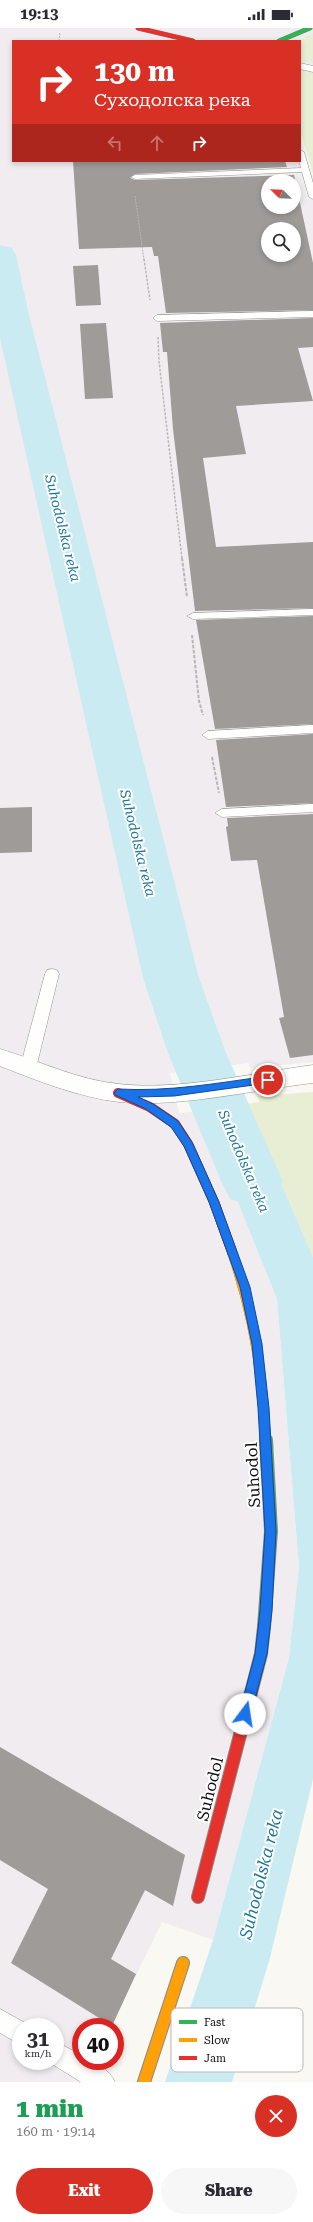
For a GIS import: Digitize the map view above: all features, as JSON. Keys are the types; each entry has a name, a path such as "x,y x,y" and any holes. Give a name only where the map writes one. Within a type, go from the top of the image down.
{"street":[{"path":"138,28 189,40"},
{"path":"281,40 310,28"},
{"path":"301,66 313,69"},
{"path":"0,1057 52,1076 118,1093 145,1094 174,1092 313,1074"},
{"name":"Suhodol","path":"118,1093 150,1106 175,1124 188,1144 214,1202 245,1287 257,1344 263,1401 271,1531 266,1611 261,1654 198,1897"},
{"path":"144,2082 183,1963"}],"lane":[{"path":"301,156 313,197"},
{"path":"135,177 305,170"},
{"path":"157,318 313,314"},
{"path":"193,616 313,612"},
{"path":"208,735 313,729"},
{"path":"222,813 313,808"},
{"path":"28,1068 52,974"},
{"path":"0,2020 12,2027"},
{"path":"64,2058 103,2082"}],"path":[{"path":"59,40 60,32"},
{"path":"135,177 133,182 150,302 157,318 158,361 185,590 193,616 191,633 199,701 208,735 222,813"}],"shaded area":[{"path":"0,28 313,28 313,69 301,66 301,40 12,40 12,162 301,162 301,137 313,177 313,1062 250,1068 249,1063 170,1073 179,1113 201,1111 277,1299 299,1567 289,1656 213,1940 162,1922 115,2018 72,2018 72,2070 97,2070 92,2082 0,2082"}],"green space":[{"path":"313,34 313,63 301,61 301,40 298,40"},
{"path":"301,66 313,69 313,174 301,134"},
{"path":"313,1092 313,1257 247,1104 259,1102 258,1096"}],"water":[{"path":"247,1104 313,1257 313,1779 270,1958 255,2008 190,2008 213,1940 289,1657 299,1567 277,1299 201,1111"},
{"path":"171,2064 171,2072 235,2072 232,2082 165,2082"}],"building":[{"path":"73,162 285,162 287,167 135,174 130,178 135,180 261,176 261,214 301,214 301,207 313,263 313,310 166,313 158,256 154,256 152,247 79,249"},
{"path":"98,265 101,305 76,306 73,266"},
{"path":"313,318 313,347 298,348 313,401 236,406 246,454 203,458 216,547 313,542 313,608 195,611 173,429 167,352 163,352 160,323"},
{"path":"106,323 113,398 85,399 80,324"},
{"path":"313,616 313,724 215,729 196,620"},
{"path":"313,734 313,803 226,807 216,740"},
{"path":"32,807 32,852 0,853 0,808"},
{"path":"313,814 313,1055 290,1058 279,1018 284,1017 257,860 231,861 226,827 228,826 227,818"},
{"path":"0,1747 185,1855 173,1906 145,1890 111,1959 136,1974 116,2018 99,2018 11,1963 48,1889 0,1860"}],"waterway":[{"name":"Suhodolska reka","path":"0,255 12,315 171,978 197,1053 252,1181"}],"traffic: fast":[{"path":"281,40 310,28"},
{"path":"264,1411 271,1531 264,1627"}],"traffic: slow":[{"path":"232,1252 250,1310 258,1350 264,1411"},
{"path":"144,2082 183,1963"}],"traffic: jam":[{"path":"138,28 189,40"},
{"path":"118,1093 150,1107 175,1124 188,1144 214,1202 232,1252"},
{"path":"198,1897 261,1654 264,1627"}],"route":[{"path":"245,1714 261,1654 266,1611 271,1531 264,1408 257,1344 245,1287 214,1202 188,1144 175,1124 150,1106 118,1093 145,1094 174,1092 268,1080"}]}
